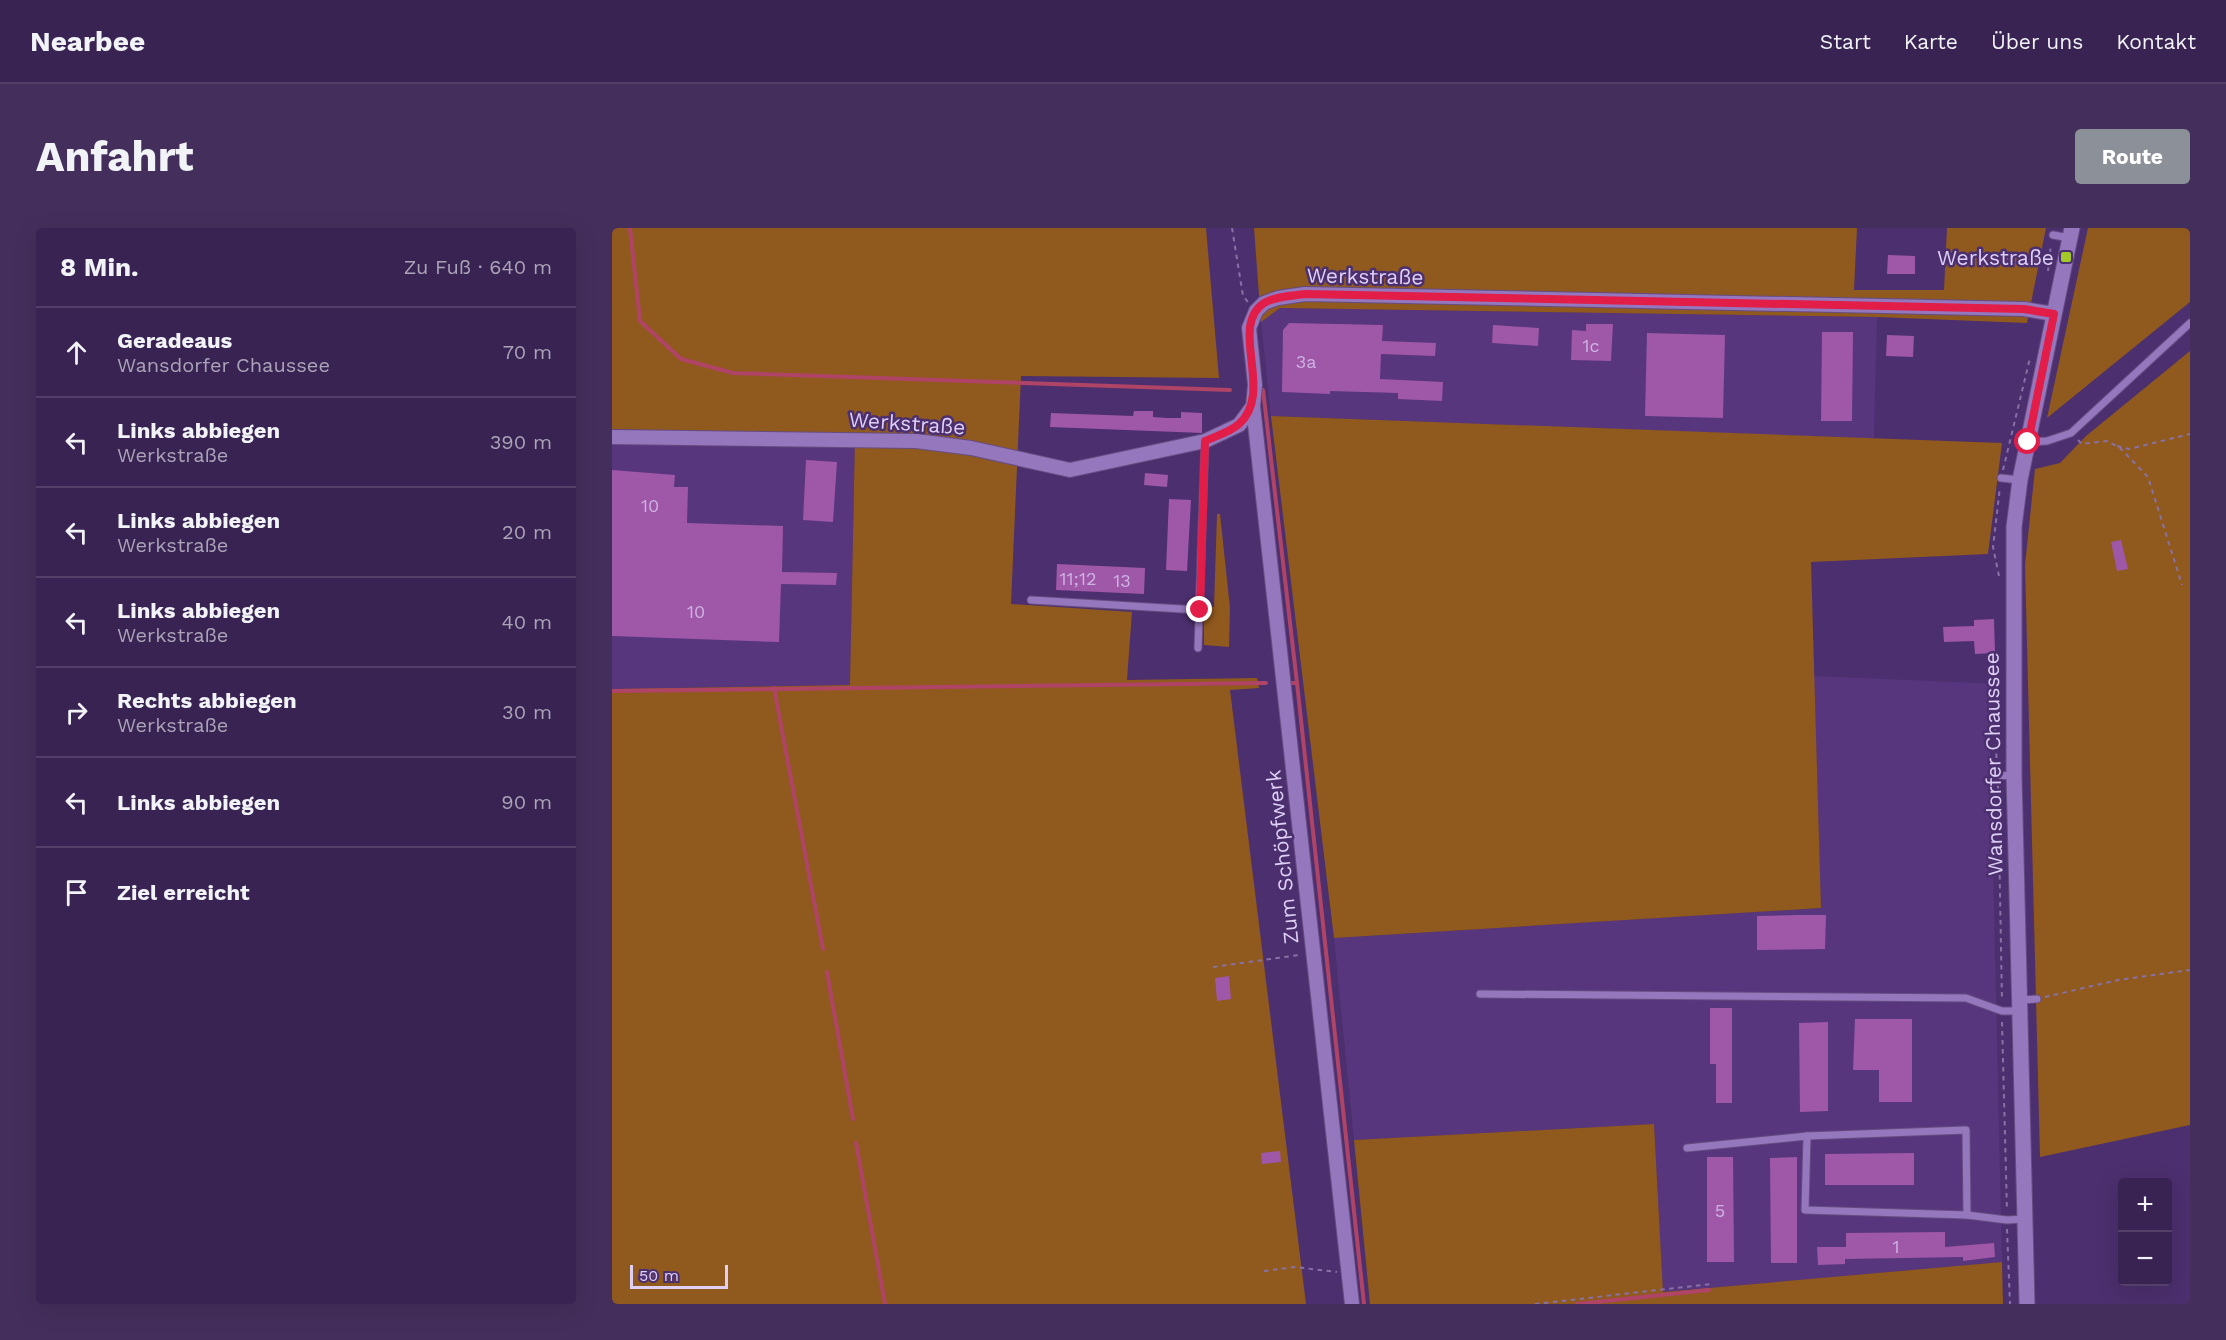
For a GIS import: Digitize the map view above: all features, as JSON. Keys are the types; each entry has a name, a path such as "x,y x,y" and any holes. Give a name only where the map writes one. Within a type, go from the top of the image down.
{"street":[{"name":"Wansdorfer Chaussee","path":"2027,1304 2014,775 2014,526 2020,480 2071,233"},
{"name":"Werkstraße","path":"1256,311 1264,303 1278,298 1305,294 2024,309 2054,314"},
{"path":"1253,406 1255,385 1249,328 1256,311"},
{"name":"Werkstraße","path":"612,437 916,441 971,448 1070,470 1205,441 1239,425 1253,406"},
{"name":"Zum Schöpfwerk","path":"1253,406 1352,1304"}],"lane":[{"path":"2053,235 2071,233"},
{"path":"2028,442 2047,441 2071,433 2190,323"},
{"path":"1198,648 1205,441"},
{"path":"2001,478 2020,480"},
{"path":"1031,600 1200,610"},
{"path":"1998,776 2014,775"},
{"path":"1480,994 1966,998 2002,1011 2037,999"},
{"path":"1687,1148 1807,1136 1966,1130 1966,1215"},
{"path":"1807,1136 1805,1210 2025,1219"}],"path":[{"path":"1233,228 1243,296 1256,311"},
{"path":"2114,445 2129,448 2190,434"},
{"path":"2082,444 2107,441 2148,477 2182,585"},
{"path":"2000,586 1993,547 2001,478"},
{"path":"2001,707 1995,731 1998,776 2010,1304"},
{"path":"1213,967 1314,953"},
{"path":"2037,999 2118,980 2190,970"},
{"path":"1264,1271 1295,1267 1334,1273 1348,1270"},
{"path":"1535,1304 1711,1284"}],"shaded area":[{"path":"612,228 1206,228 1219,378 1021,376 1011,604 1132,612 1127,680 1257,678 1259,688 1230,690 1306,1304 612,1304 612,689 850,685 855,436 612,429"},
{"path":"1254,228 1857,228 1854,290 1944,290 1947,228 2046,228 2027,323 1877,317 1280,308 1261,322"},
{"path":"2088,228 2190,228 2190,302 2047,418"},
{"path":"1280,308 1877,317 1874,439 1271,416 1261,322"},
{"path":"2190,351 2190,1125 2040,1157 2025,565 2035,469 2060,463 2086,436"},
{"path":"1271,416 2002,443 1988,554 1811,562 1821,908 1334,938"},
{"path":"612,429 855,435 850,685 612,689"},
{"path":"1217,514 1220,514 1230,608 1229,647 1204,645 1204,606 1214,607"},
{"path":"1814,676 2001,684 1990,731 2002,1262 1663,1292 1654,1124 1354,1140 1334,938 1821,908"},
{"path":"1654,1124 1663,1292 2002,1262 2003,1304 1370,1304 1354,1140"}],"building":[{"path":"1888,255 1915,256 1915,274 1887,274"},
{"path":"1289,323 1383,325 1382,341 1436,343 1435,356 1381,354 1380,379 1443,382 1442,401 1398,399 1398,393 1282,392 1283,330"},
{"path":"1586,324 1613,324 1611,361 1571,360 1572,330 1586,331"},
{"path":"1493,325 1539,328 1538,346 1492,343"},
{"path":"1822,332 1853,332 1852,421 1821,421"},
{"path":"1647,333 1725,335 1723,418 1645,416"},
{"path":"1887,335 1914,336 1913,357 1886,356"},
{"path":"1134,411 1153,411 1153,417 1167,418 1181,418 1181,412 1202,413 1202,433 1050,427 1051,413 1133,416"},
{"path":"806,460 837,462 833,522 803,520"},
{"path":"612,470 675,475 674,487 688,487 687,523 783,526 782,572 837,573 836,585 781,584 779,642 612,636"},
{"path":"1145,473 1168,475 1167,487 1144,485"},
{"path":"1169,499 1191,500 1187,571 1166,570"},
{"path":"2121,540 2128,569 2117,571 2111,542"},
{"path":"1057,564 1145,568 1144,594 1056,590"},
{"path":"1994,619 1995,653 1975,654 1974,641 1944,642 1943,627 1974,626 1974,620"},
{"path":"1826,915 1825,949 1757,950 1757,916"},
{"path":"1229,976 1231,999 1217,1001 1215,978"},
{"path":"1710,1008 1732,1008 1732,1103 1716,1103 1716,1064 1710,1064"},
{"path":"1855,1019 1912,1019 1912,1102 1879,1102 1879,1070 1853,1070"},
{"path":"1828,1022 1828,1111 1800,1112 1799,1023"},
{"path":"1280,1151 1281,1162 1262,1164 1261,1153"},
{"path":"1914,1153 1914,1185 1825,1185 1825,1154"},
{"path":"1707,1157 1733,1157 1734,1262 1707,1262"},
{"path":"1797,1157 1797,1263 1771,1263 1770,1158"},
{"path":"1945,1232 1945,1247 1994,1243 1995,1257 1963,1261 1963,1257 1845,1259 1845,1264 1818,1265 1817,1247 1846,1247 1846,1233"}],"waterway":[{"path":"630,228 640,321 681,359 733,373 1230,390"},
{"path":"1263,390 1297,683"},
{"path":"612,691 1266,683"},
{"path":"1291,683 1297,683 1364,1304"},
{"path":"774,688 823,949"},
{"path":"827,972 853,1119"},
{"path":"856,1143 885,1304"},
{"path":"1577,1304 1709,1290"}],"place":[{"name":"Werkstraße","path":"2066,257"}],"route":[{"path":"1200,610 1205,441 1239,425 1253,406 1255,385 1249,328 1256,311 1264,303 1278,298 1305,294 2024,309 2045,312 2054,314 2028,442"}]}
